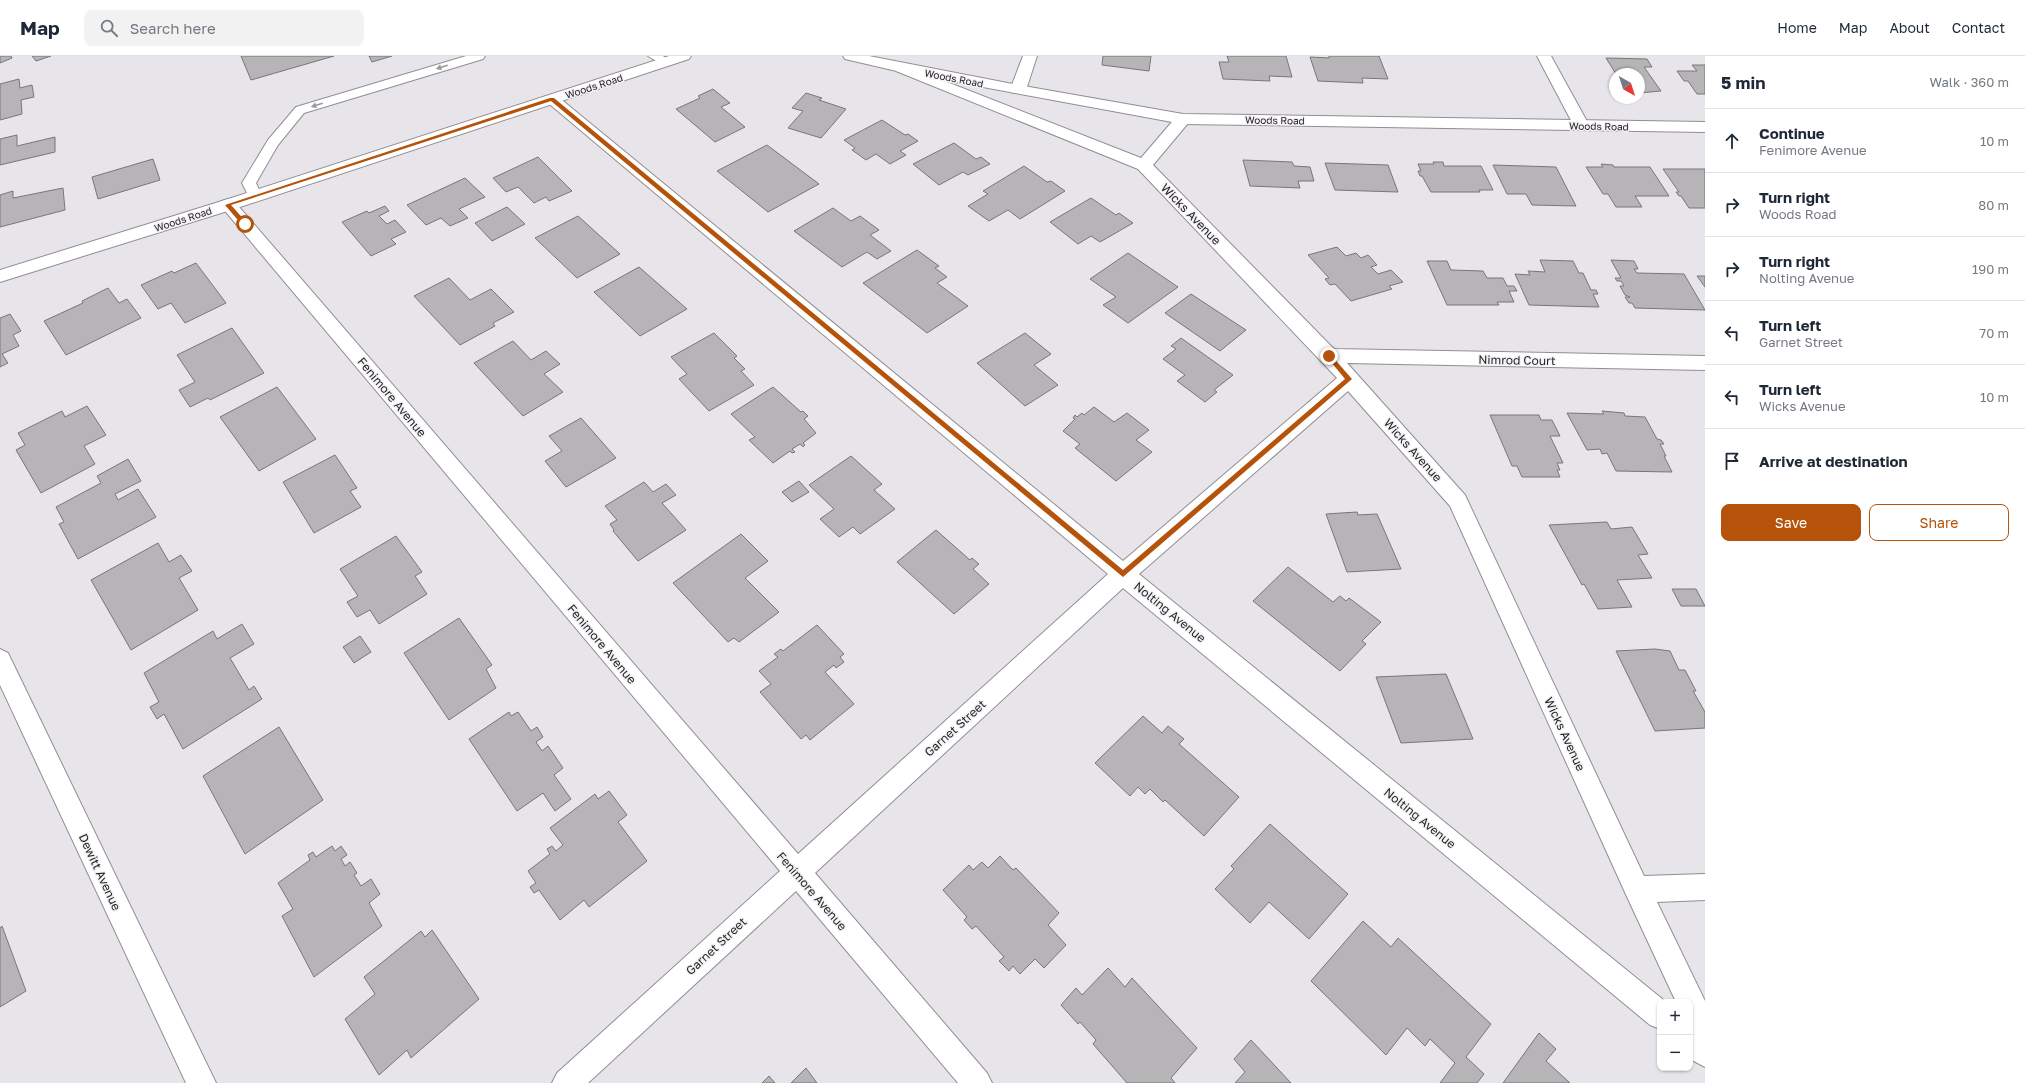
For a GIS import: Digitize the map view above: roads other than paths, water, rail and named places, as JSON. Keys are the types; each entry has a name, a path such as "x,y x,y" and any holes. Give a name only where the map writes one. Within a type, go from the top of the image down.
{"street":[{"name":"Woods Road","path":"0,276 228,205 552,99 660,59 684,56"},
{"name":"Woods Road","path":"850,56 901,68 1183,119 1705,127"},
{"path":"1018,90 1030,56"},
{"path":"1544,56 1581,125"},
{"name":"Wicks Avenue","path":"901,68 1144,165 1329,356 1458,501 1637,890 1705,1032"},
{"name":"Nolting Avenue","path":"552,99 1123,574 1657,1013"},
{"path":"1144,165 1183,119"},
{"name":"Fenimore Avenue","path":"228,205 796,873 977,1083"},
{"name":"Nimrod Court","path":"1329,356 1705,363"},
{"name":"Garnet Street","path":"567,1083 1123,574 1349,379"},
{"name":"Dewitt Avenue","path":"0,660 201,1083"},
{"path":"1637,890 1705,887"},
{"path":"1693,1042 1705,1052"}],"lane":[{"path":"255,196 248,183 272,143 300,110 479,56"}]}
